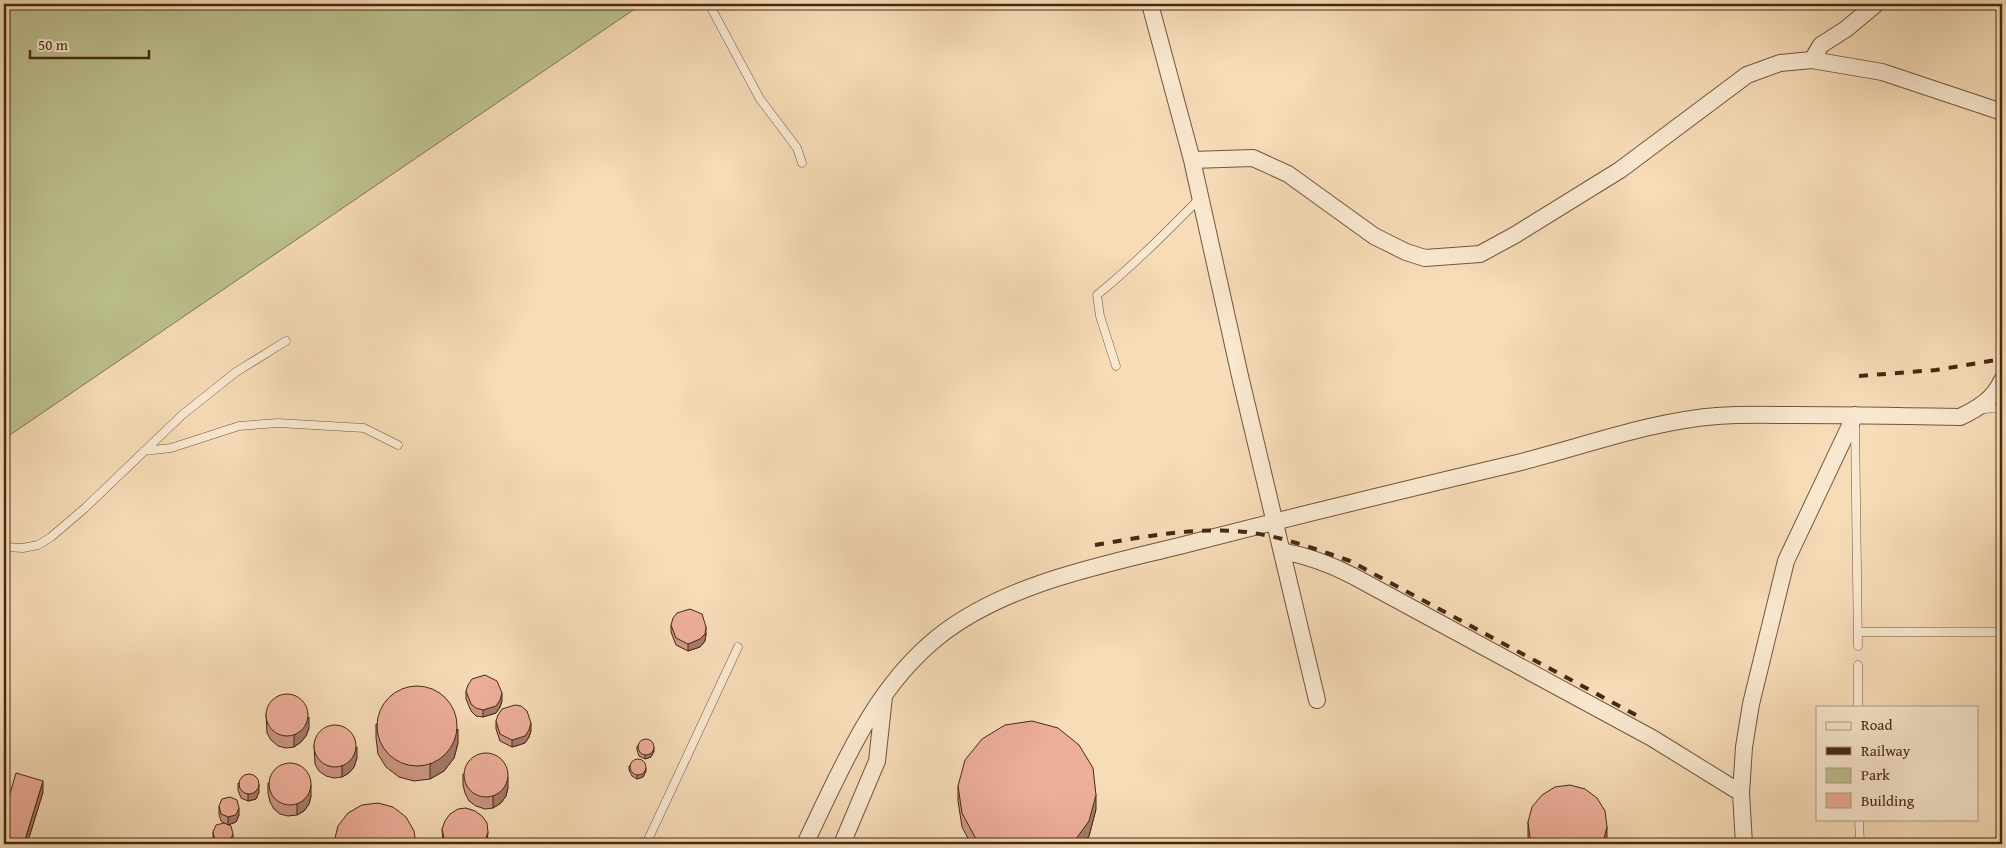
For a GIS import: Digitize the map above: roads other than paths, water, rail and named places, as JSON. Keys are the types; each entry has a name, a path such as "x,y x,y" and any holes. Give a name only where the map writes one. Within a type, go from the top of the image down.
{"street":[{"path":"1150,4 1192,160 1318,700"},
{"path":"1812,60 1821,45 1846,30 1876,4"},
{"path":"1192,160 1253,158 1288,174 1374,236 1406,252 1425,258 1480,254 1515,235 1620,170 1747,75 1780,64 1812,60 1882,72 2002,112"},
{"path":"805,844 858,736 884,693 938,637 977,610 1022,589 1106,565 1683,420 1717,416 1855,415 1960,417 1978,408 1998,390 2002,380"},
{"path":"1744,844 1741,793 1744,747 1751,704 1786,561 1855,415"},
{"path":"1282,551 1307,556 1353,576 1643,733 1741,793"},
{"path":"842,844 877,761 884,693"}],"lane":[{"path":"709,4 760,99 797,148 802,163"},
{"path":"1116,366 1100,316 1097,295 1122,275 1200,198"},
{"path":"4,547 23,548 38,545 52,537 182,415 236,372 286,341"},
{"path":"1978,408 2002,408"},
{"path":"1855,415 1858,646"},
{"path":"144,451 171,448 239,426 278,422 364,428 398,445"},
{"path":"1858,632 2002,632"},
{"path":"646,844 738,647"},
{"path":"1858,665 1858,706"},
{"path":"1860,820 1860,844"}],"railway":[{"path":"1859,376 1936,370 2002,359"},
{"path":"1095,545 1165,534 1218,530 1280,538 1350,561 1636,715"}]}
